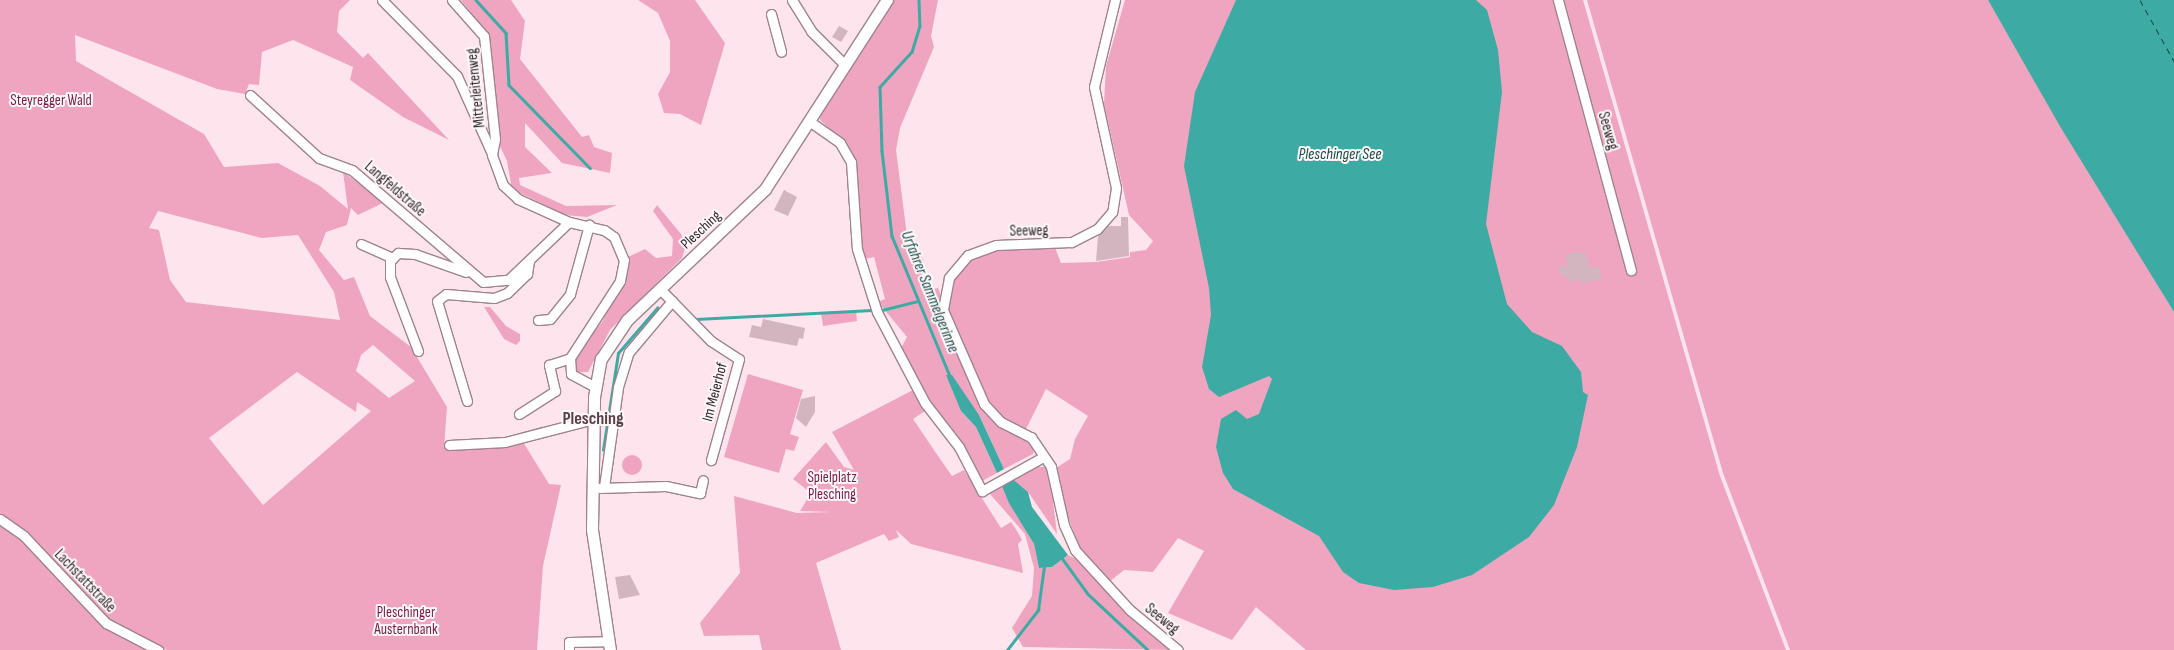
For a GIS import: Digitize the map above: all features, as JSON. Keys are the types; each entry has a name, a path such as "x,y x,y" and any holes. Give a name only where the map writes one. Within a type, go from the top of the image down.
{"main road":[{"name":"Plesching","path":"609,646 593,551 598,488 593,418 594,386 615,333 757,198 887,0"}],"street":[{"name":"Mitterleitenweg","path":"382,0 457,76 492,155 503,185 511,194 569,222"},
{"name":"Mitterleitenweg","path":"452,0 484,36 496,139 492,155"},
{"path":"792,0 811,31 845,65"},
{"name":"Seeweg","path":"1115,0 1094,87 1116,188 1112,212 1097,229 1071,242 996,245 972,252 952,271 943,300 946,324 984,404 1000,422 1031,437 1051,467 1064,525 1075,550 1130,610 1178,650"},
{"name":"Seeweg","path":"1558,0 1631,270"},
{"path":"771,14 781,52"},
{"name":"Langfeldstraße","path":"250,95 319,158 352,170 471,274 483,282 500,282 529,261 569,222"},
{"path":"809,121 840,143 851,162 857,249 877,312 925,403 959,447 982,491 1043,457"},
{"path":"519,414 555,391 549,365 570,358 605,311 624,270 623,252 614,237 589,225 569,222"},
{"path":"538,320 550,319 570,294 589,225"},
{"path":"361,244 392,258 390,277 418,351"},
{"name":"Langfeldstraße","path":"392,258 398,253 415,254 471,274"},
{"name":"Langfeldstraße","path":"467,400 436,301 446,294 494,298 507,293 527,274 529,261"},
{"name":"Im Meierhof","path":"660,289 711,341 739,359 712,460"},
{"path":"672,301 629,352 618,387 598,488 666,486 700,493 703,480"},
{"path":"570,358 571,374 594,386"},
{"path":"450,445 505,442 593,418"},
{"name":"Lachstattstraße","path":"0,519 24,536 106,623 158,650"},
{"name":"Plesching","path":"568,650 569,642 609,646"}],"green space":[{"path":"0,0 350,0 339,11 337,32 363,58 368,53 449,140 403,117 350,80 353,67 293,40 262,52 259,85 249,84 245,94 217,89 75,35 76,61 204,134 224,167 278,163 320,186 348,209 343,172 385,202 358,215 351,208 347,225 326,232 319,250 344,280 354,277 370,316 411,347 447,407 444,448 523,442 549,484 561,485 543,566 537,650 167,650 101,616 0,516","holes":["158,211 262,238 298,235 334,292 340,320 186,302 170,280 159,230 149,228","373,345 415,381 389,398 356,371 361,355","297,372 356,412 357,402 371,411 263,505 209,438"]},
{"path":"461,0 511,0 525,21 520,59 582,137 589,135 594,147 612,153 610,173 562,163 525,123 525,147 552,173 519,178 520,185 566,206 617,205 587,217 565,215 512,189 507,161 498,142 499,120 487,33"},
{"path":"638,0 695,0 725,43 701,125 680,114 664,113 658,94 670,72 670,41 658,13"},
{"path":"893,0 938,0 931,36 934,47 900,128 896,150 909,251 920,254 924,261 917,265 929,290 938,288 940,293 941,321 978,399 1034,448 1033,454 1004,469 979,415 961,411 976,427 997,473 982,481 951,427 928,401 900,350 907,337 878,302 885,299 874,257 865,259 861,247 856,164 847,145 820,120 820,113"},
{"path":"1125,0 1583,0 1720,476 1786,650 1306,650 1256,607 1232,640 1168,613 1204,551 1178,538 1153,572 1124,570 1108,583 1082,552 1061,500 1056,468 1070,459 1075,439 1088,416 1046,389 1026,429 998,416 991,409 948,311 948,298 956,274 974,255 991,249 1054,245 1061,263 1096,262 1130,257 1130,252 1146,250 1153,241 1129,215 1104,104 1106,66"},
{"path":"1587,0 1988,0 2174,312 2174,650 1790,650 1723,473"},
{"path":"657,205 681,234 686,245 682,258 610,330 588,372 574,372 577,353 602,322 626,275 628,257 645,249 656,258 672,256 673,239 653,211"},
{"path":"484,307 490,307 506,326 520,334 520,341 516,345 504,339"},
{"path":"856,311 857,321 823,326 821,313"},
{"path":"748,374 803,390 790,434 799,437 794,451 786,449 779,473 724,457"},
{"name":"Spielplatz Plesching","path":"913,390 925,411 913,419 952,476 964,470 1001,528 1011,522 1017,531 1022,540 1018,544 1023,573 911,544 896,530 899,537 889,541 884,534 816,563 841,650 762,650 759,635 704,636 700,623 740,573 734,496 797,513 833,512 800,511 811,493 793,479 826,442 844,467 854,470 832,432"},
{"path":"628,455 636,455 642,461 642,469 636,475 628,475 622,469 622,461"},
{"path":"1034,467 1045,467 1050,476 1057,534 1028,492 1014,480"},
{"path":"1002,486 1034,544 1039,568 1052,567 1068,555 1076,559 1173,650 1023,647 1012,628 1032,596 1034,568 1025,534 990,494"},
{"path":"0,523 22,538 93,616 151,650 0,650"}],"water":[{"name":"Pleschinger See","path":"1236,0 1476,0 1487,10 1498,50 1502,92 1486,224 1507,304 1532,332 1562,346 1581,372 1583,392 1588,395 1577,447 1554,505 1529,537 1472,575 1433,587 1394,590 1359,583 1343,572 1319,536 1233,489 1223,473 1216,447 1221,419 1236,410 1247,419 1259,414 1272,379 1269,376 1219,397 1209,389 1202,367 1211,315 1209,288 1184,166 1195,92"},
{"path":"1988,0 2174,0 2174,312 2061,128"},
{"path":"946,375 952,375 979,415 1004,469 997,473 976,427 961,411"},
{"path":"1014,480 1028,492 1032,507 1068,555 1052,567 1039,568 1034,544 1009,503 1002,486"}],"building":[{"path":"839,26 848,31 841,42 832,37"},
{"path":"784,190 797,197 788,216 774,210"},
{"path":"1121,217 1128,217 1129,256 1096,261 1098,236 1108,226 1121,226"},
{"path":"1575,252 1585,253 1590,268 1599,266 1602,279 1581,284 1580,279 1568,282 1566,276 1561,277 1558,267 1568,265 1565,255"},
{"path":"763,319 805,328 803,339 799,338 797,346 749,337 752,325 761,327"},
{"path":"815,396 815,412 806,427 796,418 801,399"},
{"path":"630,575 640,595 619,599 615,577"}],"waterway":[{"path":"476,0 506,33 509,85 590,168"},
{"name":"Urfahrer Sammelgerinne","path":"919,0 920,26 912,52 880,87 882,151 892,236 950,376"},
{"path":"882,310 917,301"},
{"path":"603,450 618,353 657,308"},
{"path":"696,319 872,310"},
{"path":"517,435 542,428"},
{"name":"Urfahrer Sammelgerinne","path":"1062,558 1088,594 1148,650"},
{"path":"1007,650 1038,610 1044,566"}],"ferry route":[{"path":"2140,0 2174,61"}],"district":[{"name":"Plesching","path":"593,419"}],"park label":[{"name":"Steyregger Wald","path":"51,101"},
{"name":"Pleschinger Austernbank","path":"406,620"}]}
